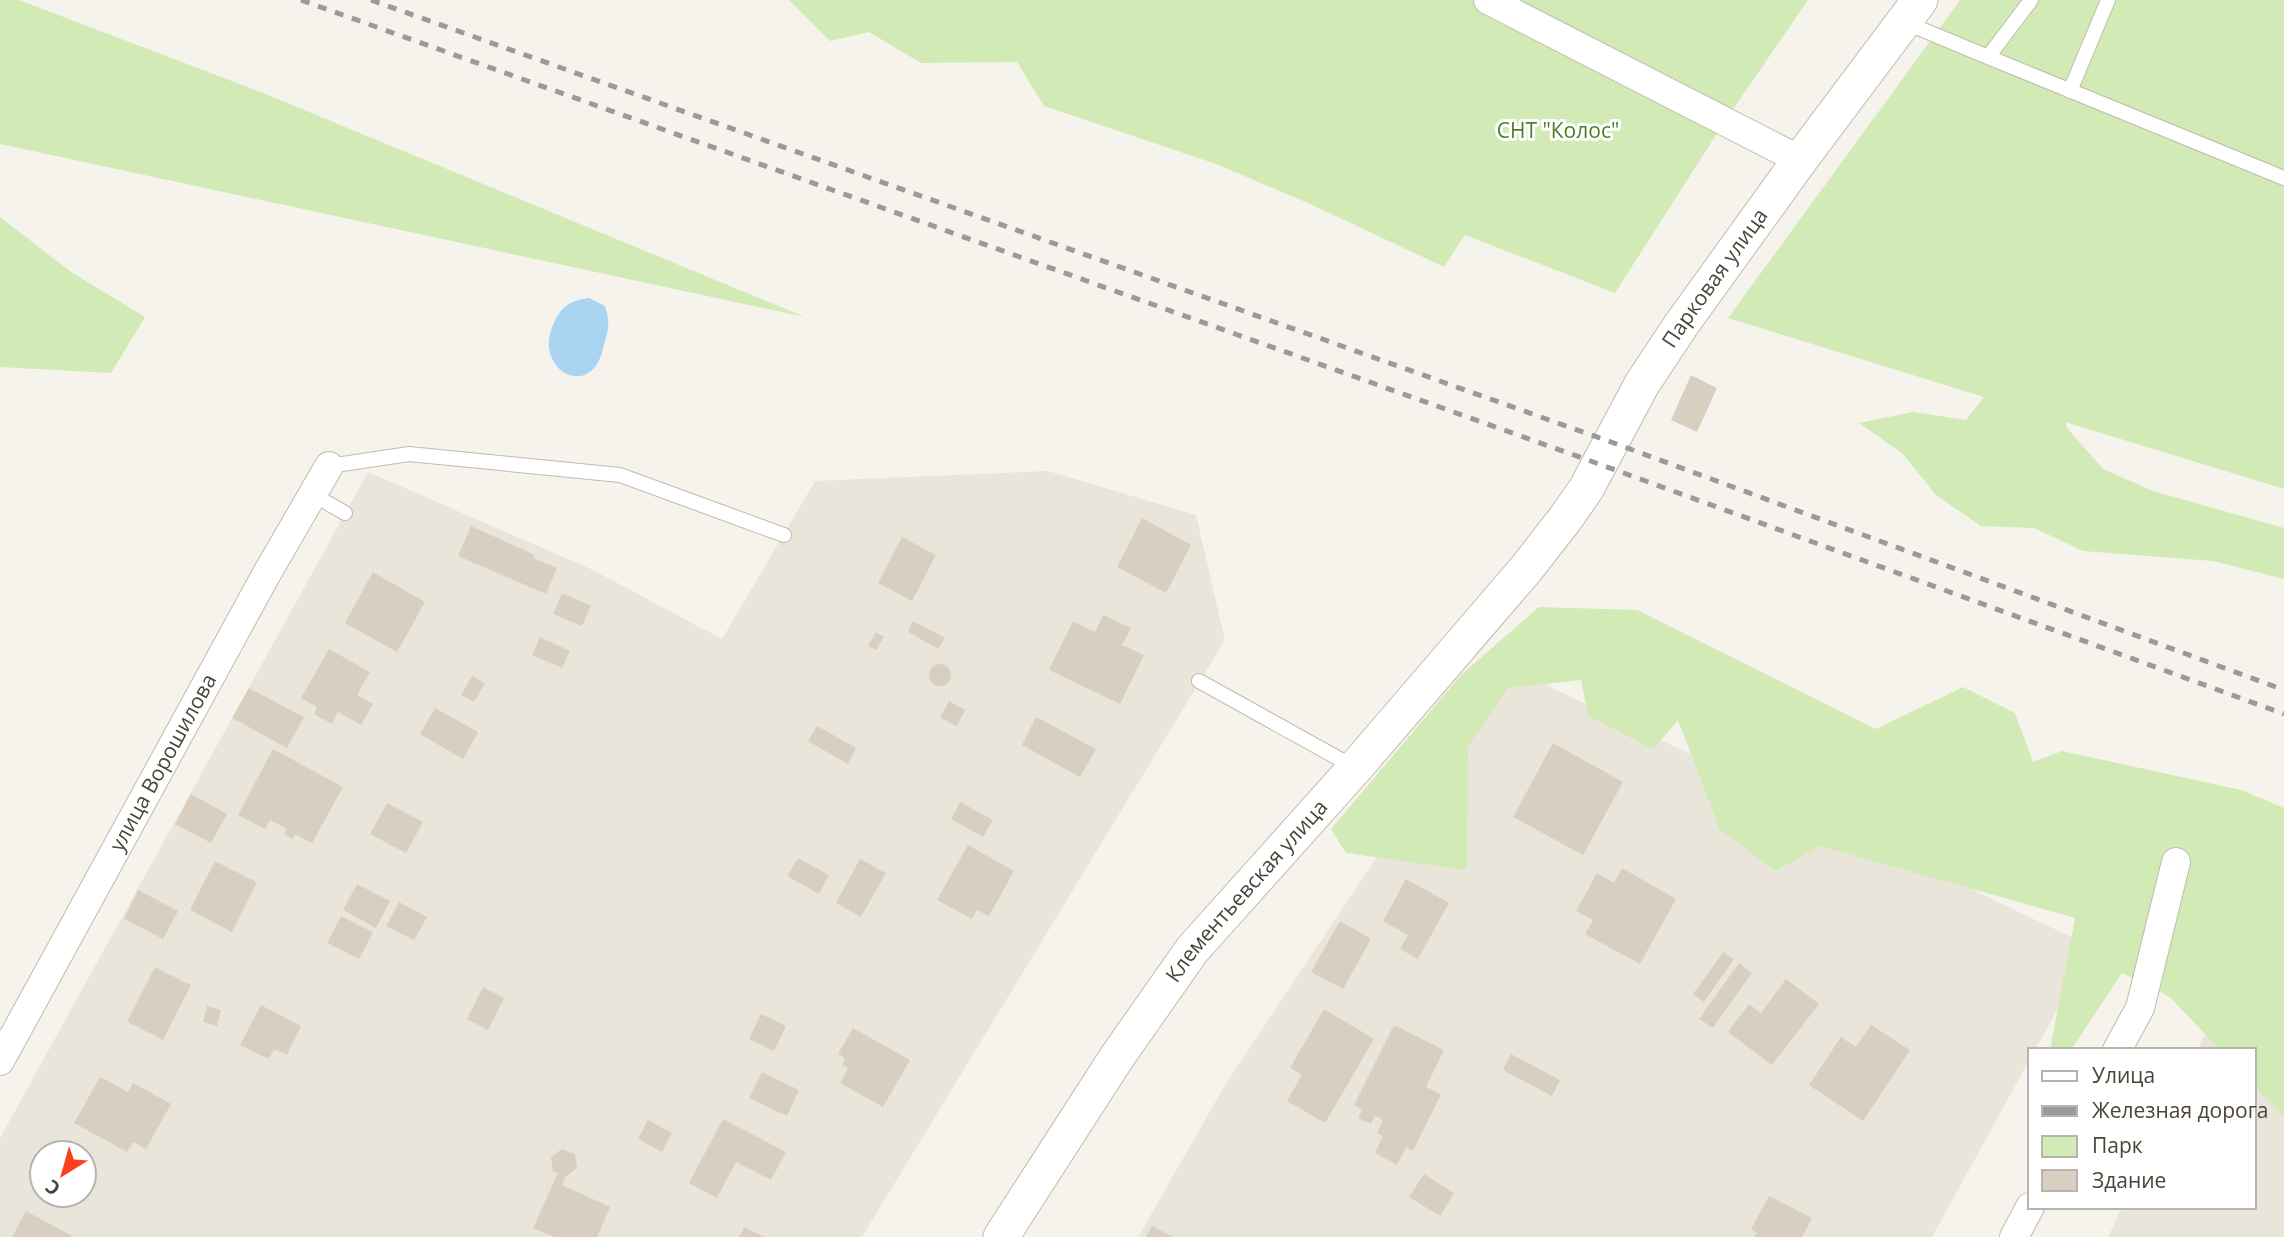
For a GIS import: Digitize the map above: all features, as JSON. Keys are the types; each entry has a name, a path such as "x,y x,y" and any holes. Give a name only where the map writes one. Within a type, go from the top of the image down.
{"street":[{"path":"1503,3 1800,160"},
{"name":"Парковая улица","path":"1526,569 1586,489 1642,384 1681,326 1800,160 1912,11"},
{"name":"улица Ворошилова","path":"0,1061 266,575 329,466"},
{"name":"Клементьевская улица","path":"1001,1237 1116,1057 1192,950 1355,768 1526,569"},
{"path":"2118,1048 2140,1008 2176,862"},
{"path":"2014,1237 2029,1209"}],"lane":[{"path":"1988,57 2031,0"},
{"path":"2070,91 2108,0"},
{"path":"1912,11 1988,57 2284,178"},
{"path":"329,466 409,454 620,475 784,536"},
{"path":"312,494 345,513"},
{"path":"1199,681 1355,768"}],"shaded area":[{"path":"1048,471 1196,515 1225,640 862,1237 0,1237 0,1138 368,472 593,570 722,639 815,481"},
{"path":"1505,665 2092,947 2036,1048 2028,1048 2028,1063 1932,1237 1138,1237 1225,1085"},
{"path":"2222,1000 2284,1023 2284,1237 2108,1237 2121,1209 2256,1209 2256,1048 2198,1048"}],"green space":[{"path":"0,0 19,0 263,93 805,317 0,144"},
{"name":"СНТ \"Колос\"","path":"789,0 1808,0 1725,121 1615,293 1465,235 1444,267 1308,203 1216,164 1044,106 1017,62 921,63 869,32 830,41"},
{"path":"1960,0 2284,0 2284,489 2065,422 2067,428 2103,469 2153,491 2284,528 2284,579 2213,561 2083,551 2034,528 1981,526 1936,495 1902,453 1859,423 1913,412 1966,420 1984,397 1728,318"},
{"path":"0,217 71,272 145,317 111,373 0,367"},
{"path":"1539,607 1637,610 1876,729 1963,687 2015,713 2033,762 2062,751 2241,790 2284,808 2284,1115 2256,1088 2256,1048 2218,1048 2170,997 2122,973 2072,1048 2050,1048 2075,918 1820,846 1776,871 1720,830 1678,720 1653,749 1588,716 1581,680 1508,688 1468,746 1467,870 1346,853 1331,829 1461,675"}],"water":[{"path":"589,298 605,306 607,332 596,365 587,374 576,376 557,366 551,355 549,341 553,325 562,309 570,303"}],"building":[{"path":"1691,375 1717,388 1697,432 1671,420"},
{"path":"1142,518 1191,545 1166,593 1117,567"},
{"path":"471,526 557,568 546,594 458,556"},
{"path":"902,537 936,555 912,601 878,583"},
{"path":"373,572 425,602 397,652 345,623"},
{"path":"562,593 591,606 582,626 553,614"},
{"path":"1103,615 1131,628 1122,645 1144,655 1120,704 1049,670 1073,621 1095,632"},
{"path":"913,621 945,638 938,649 908,632"},
{"path":"876,632 884,637 876,650 868,646"},
{"path":"540,637 570,651 562,668 532,655"},
{"path":"329,649 370,672 357,695 373,704 361,725 338,712 332,724 314,714 317,707 301,698"},
{"path":"940,664 948,667 951,675 948,683 940,686 932,683 929,675 932,667"},
{"path":"472,676 485,683 474,702 461,695"},
{"path":"249,688 304,717 287,748 232,718"},
{"path":"949,701 965,710 957,726 940,718"},
{"path":"435,708 478,732 463,759 420,734"},
{"path":"1036,717 1096,749 1080,777 1022,745"},
{"path":"817,726 856,748 848,764 808,741"},
{"path":"1553,743 1623,782 1583,855 1513,817"},
{"path":"273,749 343,787 312,843 295,834 293,839 284,834 287,829 270,820 265,829 238,815"},
{"path":"191,794 227,814 211,843 175,824"},
{"path":"960,802 993,820 983,837 951,819"},
{"path":"387,803 423,822 406,853 370,834"},
{"path":"968,845 1014,871 989,916 977,910 972,919 937,900"},
{"path":"798,858 829,875 819,894 787,876"},
{"path":"860,859 886,873 861,917 836,903"},
{"path":"215,861 257,882 232,932 190,910"},
{"path":"1622,868 1676,899 1640,964 1585,934 1593,920 1576,911 1597,873 1614,883"},
{"path":"1406,879 1449,903 1418,959 1400,949 1408,935 1383,921"},
{"path":"357,884 390,901 376,928 343,910"},
{"path":"138,890 178,911 163,939 124,919"},
{"path":"399,902 427,917 414,940 386,926"},
{"path":"341,916 373,932 359,959 327,943"},
{"path":"1340,921 1371,939 1343,989 1311,972"},
{"path":"1723,952 1734,959 1704,1002 1693,994"},
{"path":"1739,963 1752,973 1713,1028 1699,1019"},
{"path":"155,967 191,985 163,1040 127,1022"},
{"path":"1786,979 1819,1004 1772,1065 1728,1032 1749,1004 1761,1013"},
{"path":"483,987 504,998 488,1030 467,1019"},
{"path":"261,1005 301,1026 287,1055 274,1049 269,1059 240,1045"},
{"path":"207,1006 221,1010 217,1026 203,1022"},
{"path":"1324,1009 1374,1039 1325,1123 1287,1101 1302,1075 1290,1068"},
{"path":"761,1014 786,1026 774,1051 749,1039"},
{"path":"1394,1025 1444,1050 1426,1087 1441,1094 1413,1151 1406,1147 1397,1165 1375,1153 1383,1136 1377,1133 1383,1120 1375,1116 1371,1124 1358,1118 1362,1110 1354,1105"},
{"path":"1871,1025 1910,1050 1863,1121 1809,1085 1841,1037 1856,1047"},
{"path":"853,1028 910,1060 883,1107 840,1083 848,1068 842,1065 845,1059 838,1054"},
{"path":"1511,1054 1560,1080 1552,1096 1503,1070"},
{"path":"762,1072 799,1090 787,1116 749,1098"},
{"path":"100,1077 128,1092 133,1083 171,1104 146,1149 133,1142 127,1152 74,1123"},
{"path":"723,1119 786,1152 771,1180 736,1162 717,1198 689,1183"},
{"path":"648,1120 672,1133 662,1152 638,1139"},
{"path":"562,1149 575,1154 577,1168 566,1176 562,1185 610,1207 597,1237 554,1237 533,1228 558,1173 553,1171 551,1157"},
{"path":"1424,1174 1454,1193 1440,1216 1409,1197"},
{"path":"1769,1196 1812,1218 1802,1237 1754,1237 1757,1233 1751,1229"},
{"path":"26,1211 74,1237 12,1237"},
{"path":"1152,1226 1173,1237 1146,1237"},
{"path":"744,1227 764,1237 739,1237"}],"railway":[{"path":"301,0 1599,464 2284,714"},
{"path":"371,0 1611,442 2284,690"}]}
